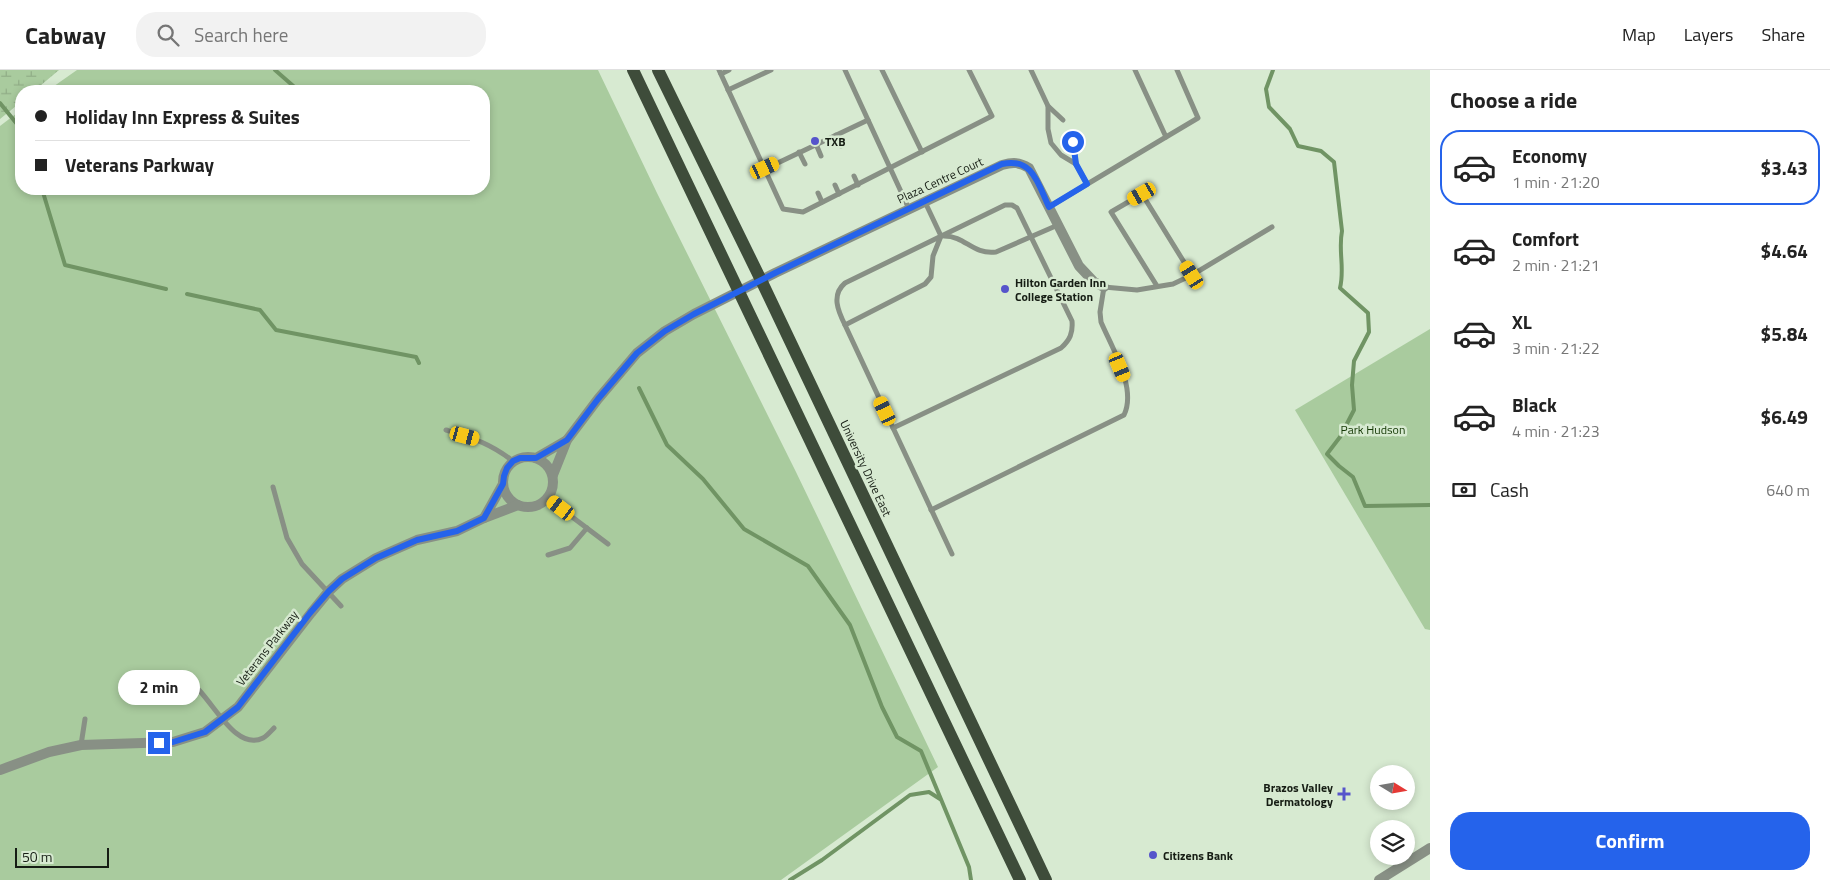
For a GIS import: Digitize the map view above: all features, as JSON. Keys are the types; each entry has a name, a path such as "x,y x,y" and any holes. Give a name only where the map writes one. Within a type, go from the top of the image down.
{"main road":[{"path":"633,70 1020,880"},
{"name":"University Drive East","path":"658,70 761,280 1046,880"}],"street":[{"name":"Plaza Centre Court","path":"739,291 1002,164 1012,162 1021,163 1029,168 1079,266 1094,282 1104,287"},
{"path":"552,474 567,440 598,399 637,353 665,331 739,291"},
{"path":"536,458 567,440"},
{"path":"484,518 503,484 507,468 513,461 520,458 536,458 543,461 549,467 554,483 548,498 534,507 518,505 510,500 503,484"},
{"name":"Veterans Parkway","path":"0,770 49,752 81,744 173,742 205,732 238,707 329,591 342,579 376,558 417,540 457,531 518,505"},
{"path":"1379,880 1430,848"}],"lane":[{"path":"729,70 720,72 784,209 803,212 992,116 969,70"},
{"path":"728,90 772,70"},
{"path":"845,70 909,209"},
{"path":"882,70 922,152"},
{"path":"1031,70 1048,106 1063,120"},
{"path":"1135,70 1166,137"},
{"path":"1049,207 1198,118 1177,70"},
{"path":"1048,106 1048,129 1051,143 1061,155 1076,164"},
{"path":"765,168 868,120"},
{"path":"836,135 841,146"},
{"path":"1073,142 1076,164 1087,184"},
{"path":"816,144 822,156"},
{"path":"799,152 805,164"},
{"path":"854,176 858,185"},
{"path":"835,185 840,194"},
{"path":"818,194 822,202"},
{"path":"1157,286 1111,212 1142,194 1192,275"},
{"path":"925,201 942,236"},
{"path":"893,428 1061,348 1072,335 1072,321 1018,208 1012,205 1005,205 844,283 839,288 838,311 952,554"},
{"path":"942,236 960,239 979,251 986,253 996,252 1058,225"},
{"path":"931,510 1124,415 1128,408 1129,396 1126,382 1101,322 1100,312 1104,287 1137,290 1173,284 1192,275 1272,227"},
{"path":"845,325 925,284 931,277 933,256 942,236"},
{"path":"446,430 480,440 496,448 513,461"},
{"path":"273,487 287,538 302,564 341,606"},
{"path":"548,498 608,544"},
{"path":"548,555 570,548 587,528"},
{"path":"169,675 187,680 204,694 222,719 241,738 252,741 263,738 274,728"},
{"path":"81,744 85,719"}],"green space":[{"path":"0,70 59,70 41,85 15,85 15,107 0,119"},
{"path":"77,70 598,70 796,472 938,767 781,880 0,880 0,126 15,115 15,195 490,195 490,85 56,85"},
{"name":"Park Hudson","path":"1430,329 1430,630 1425,629 1295,410"}],"waterway":[{"path":"275,70 292,85"},
{"path":"1273,70 1266,89 1269,107 1290,129 1298,146 1321,151 1334,162 1342,231 1340,288 1368,313 1369,332 1354,361 1352,385 1354,410 1340,437 1327,454 1353,477 1365,506 1430,505"},
{"path":"0,103 15,122"},
{"path":"44,195 65,265 166,289"},
{"path":"187,294 260,310 276,330 416,357 419,363"},
{"path":"639,388 667,445 703,479 744,529 808,566 850,625 882,707 897,737 921,751 969,867 971,880"},
{"path":"790,880 822,860 910,795 929,792 940,799"}],"place":[{"name":"TXB","path":"815,141"},
{"name":"Hilton Garden Inn College Station","path":"1005,289"},
{"name":"Brazos Valley Dermatology","path":"1344,794"},
{"name":"Citizens Bank","path":"1153,855"}],"route":[{"path":"159,743 173,742 205,732 238,707 310,613 342,579 376,558 417,540 457,531 484,518 503,484 507,468 513,461 528,456 536,458 567,440 598,399 637,353 665,331 694,314 775,273 1002,164 1021,163 1029,168 1049,207 1087,184 1076,164 1073,142"}]}
